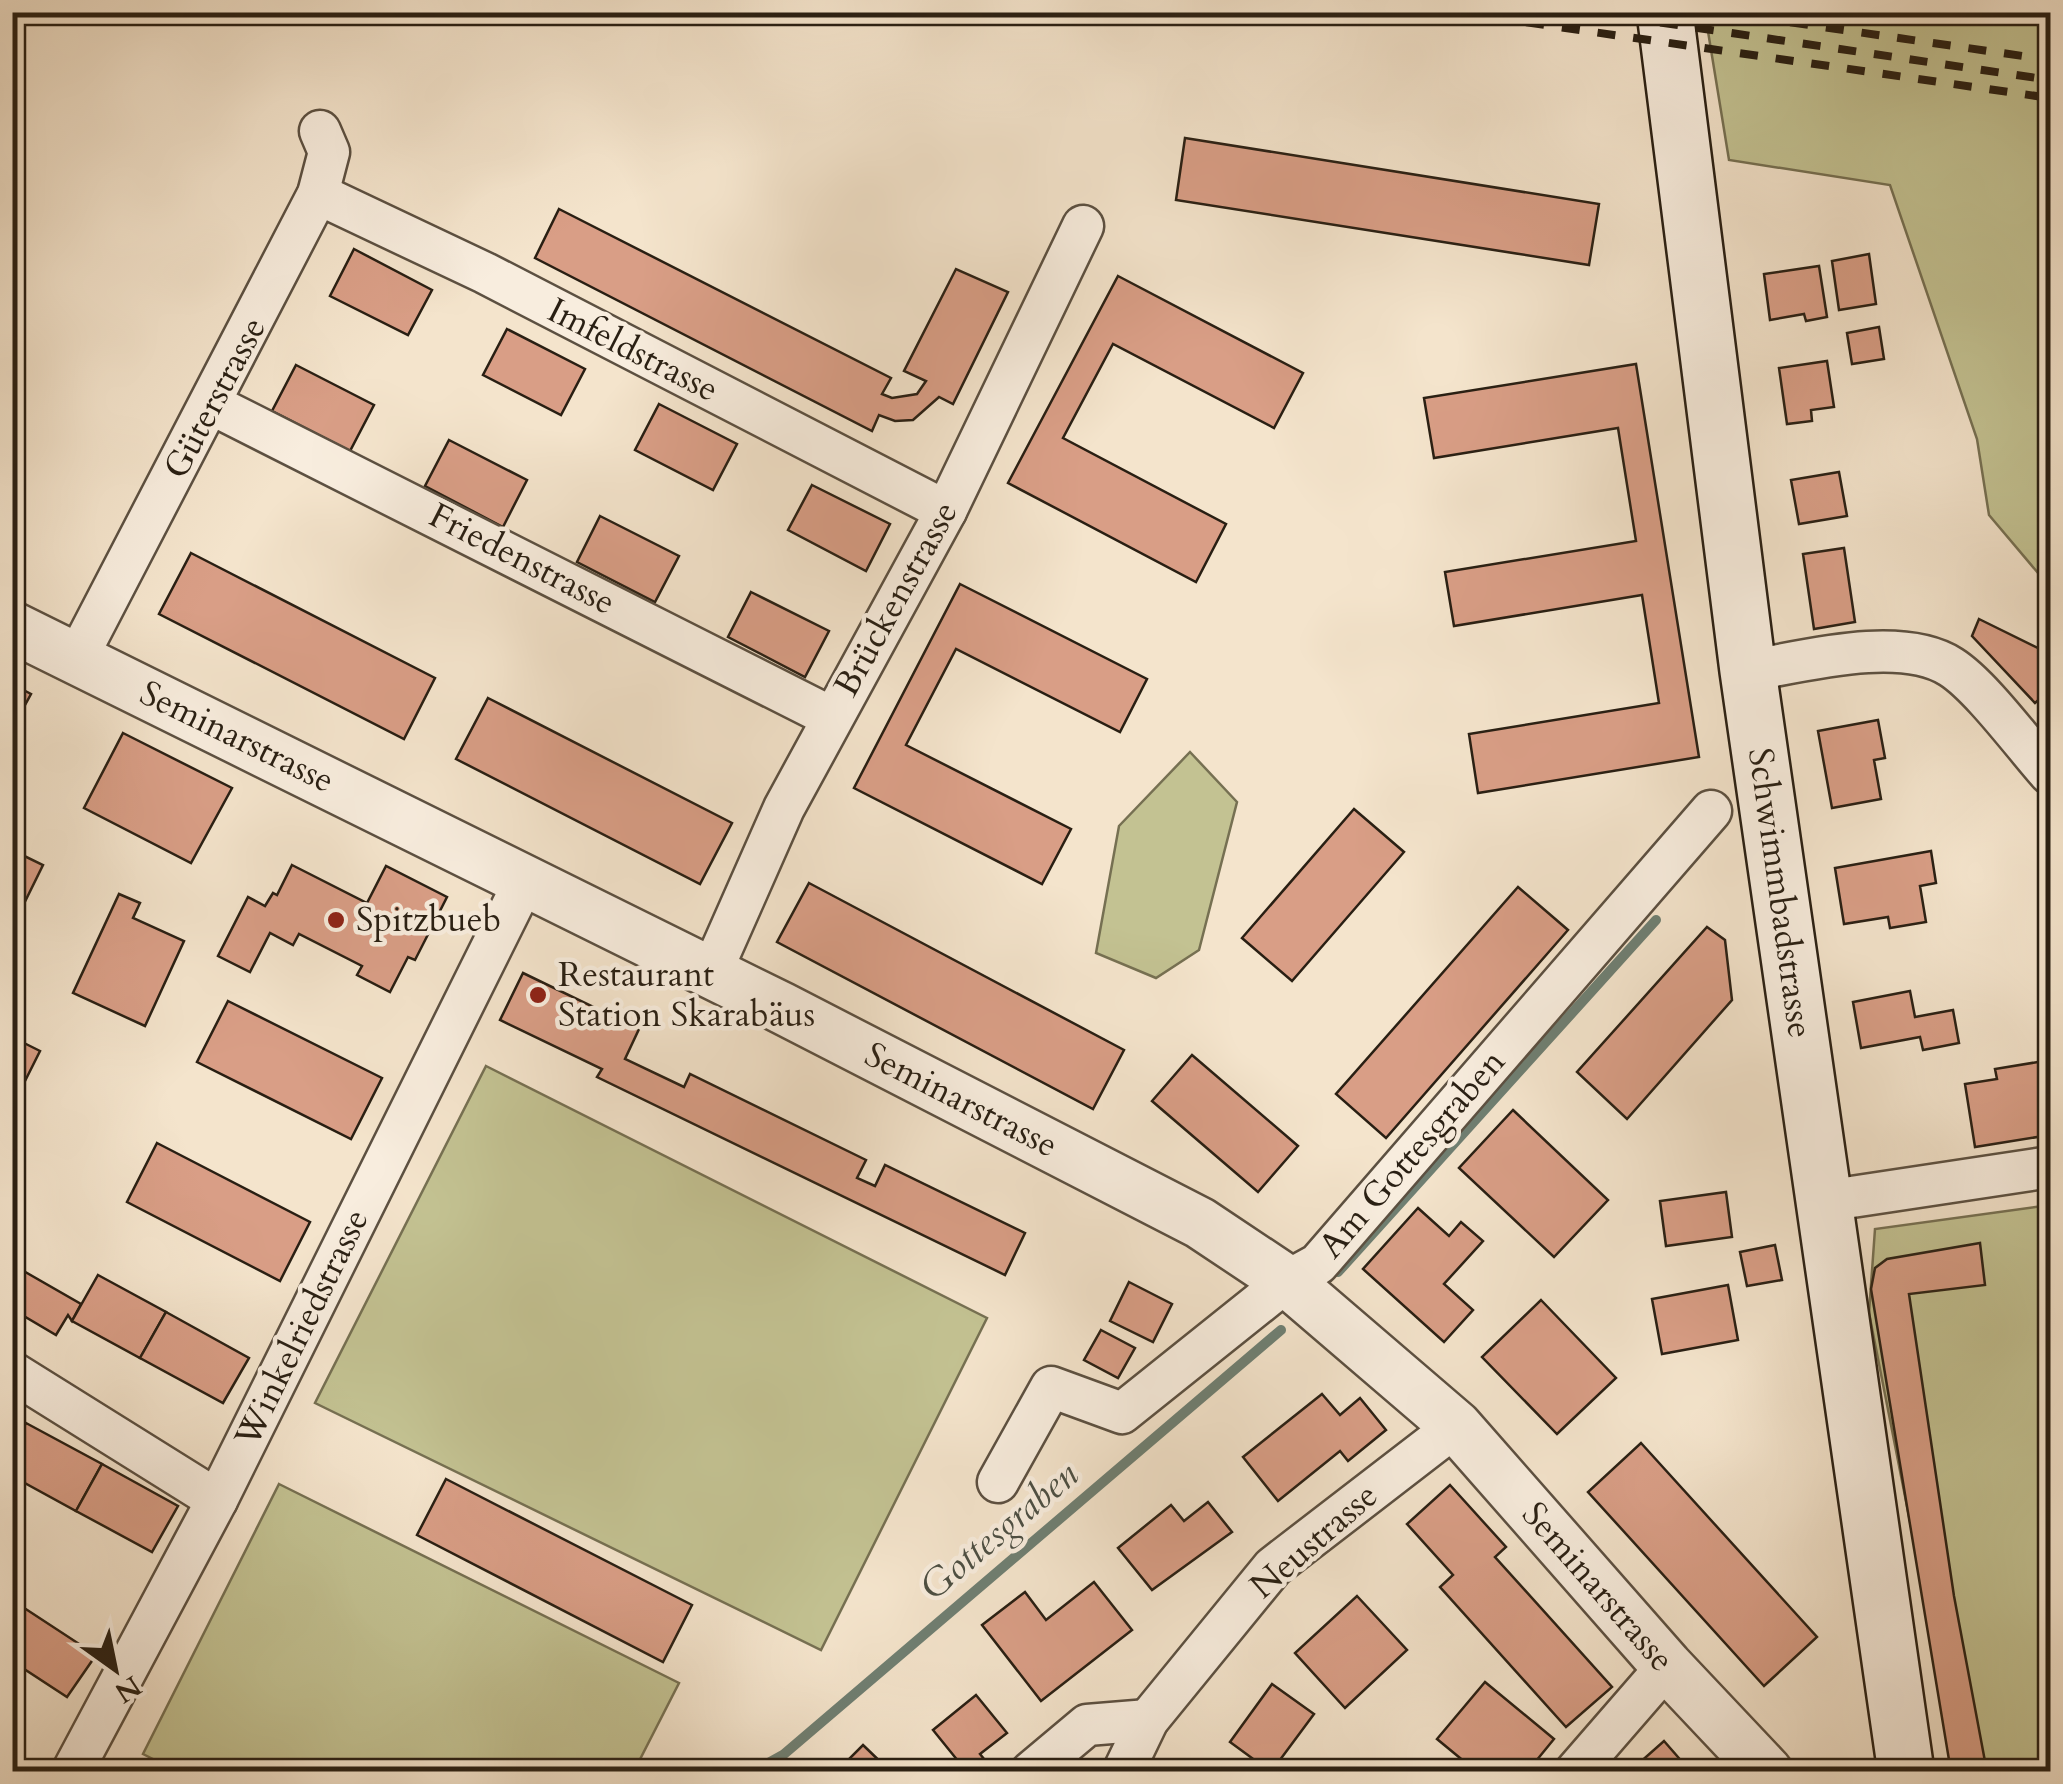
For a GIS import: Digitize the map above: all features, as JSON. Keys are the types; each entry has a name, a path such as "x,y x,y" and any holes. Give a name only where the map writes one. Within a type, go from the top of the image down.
{"main road":[{"name":"Schwimmbadstrasse","path":"1664,12 1748,670 1906,1772"}],"street":[{"name":"Güterstrasse","path":"77,658 318,194 330,152 320,131"},
{"name":"Imfeldstrasse","path":"318,194 485,274 946,511"},
{"name":"Brückenstrasse","path":"711,972 784,808 830,717 946,511 1083,226"},
{"name":"Friedenstrasse","path":"212,404 830,717"},
{"name":"Seminarstrasse","path":"12,627 711,972 1200,1223 1287,1281 1456,1426 1667,1666 1767,1772"},
{"path":"1748,670 1870,653 1906,652 1932,657 1954,668 2050,774"},
{"name":"Am Gottesgraben","path":"998,1482 1051,1387 1122,1413 1287,1281 1318,1264 1711,811"},
{"name":"Winkelriedstrasse","path":"72,1772 216,1500 524,880"},
{"path":"1825,1201 2050,1167"},
{"path":"12,1372 216,1500"},
{"name":"Neustrasse","path":"1123,1772 1148,1720 1273,1567 1456,1426"},
{"path":"1575,1772 1667,1666"},
{"path":"1030,1772 1087,1725 1148,1720"}],"shaded area":[{"path":"1705,13 2050,13 2049,586 1989,515 1977,439 1890,185 1729,160"},
{"path":"1190,752 1237,802 1199,950 1156,978 1096,953 1119,826"},
{"path":"486,1066 987,1318 821,1650 315,1403"},
{"path":"2050,1205 2050,1771 1959,1771 1869,1313 1875,1229"},
{"path":"279,1484 679,1683 634,1771 179,1772 143,1754"}],"building":[{"path":"1185,138 1599,204 1589,265 1176,200"},
{"path":"559,209 891,378 882,394 892,398 917,394 926,381 904,371 956,269 1008,292 953,404 939,397 913,420 895,421 879,415 872,431 535,258"},
{"path":"354,249 432,290 408,335 330,296"},
{"path":"1869,254 1876,304 1839,310 1832,261"},
{"path":"1819,266 1827,317 1806,321 1804,314 1770,320 1764,274"},
{"path":"1118,276 1303,373 1274,428 1113,344 1063,438 1226,524 1196,582 1008,483"},
{"path":"1879,327 1884,359 1852,364 1847,333"},
{"path":"507,329 585,369 561,415 483,375"},
{"path":"1827,361 1834,407 1811,410 1812,421 1787,424 1779,368"},
{"path":"1636,364 1699,757 1478,793 1469,734 1659,703 1642,595 1454,626 1445,572 1636,541 1618,428 1434,458 1424,398"},
{"path":"296,365 374,405 350,451 272,411"},
{"path":"659,404 737,444 713,490 635,450"},
{"path":"449,440 527,480 503,527 425,486"},
{"path":"1839,472 1847,516 1799,524 1791,480"},
{"path":"812,485 890,524 866,571 788,530"},
{"path":"600,516 679,556 655,602 577,562"},
{"path":"1844,548 1855,622 1814,629 1803,554"},
{"path":"191,553 435,678 404,739 159,614"},
{"path":"960,584 1147,679 1120,732 956,649 906,745 1071,829 1042,884 854,788"},
{"path":"751,592 829,631 805,677 728,637"},
{"path":"1979,619 2050,654 2050,690 2035,703 1972,636"},
{"path":"12,684 31,694 12,729"},
{"path":"488,698 732,823 700,884 456,759"},
{"path":"1878,720 1885,758 1874,760 1881,799 1832,808 1818,731"},
{"path":"123,733 232,788 191,863 84,808"},
{"path":"1354,809 1404,852 1292,981 1242,938"},
{"path":"12,850 43,865 12,928"},
{"path":"1931,851 1936,883 1920,886 1926,922 1890,928 1888,917 1844,924 1835,868"},
{"name":"Spitzbueb","path":"292,865 367,903 386,866 447,897 415,960 408,957 390,992 357,975 362,966 299,934 293,945 270,933 250,972 218,956 248,897 265,906 273,893 277,895"},
{"path":"809,883 1124,1050 1093,1109 777,942"},
{"path":"1518,887 1568,930 1386,1138 1336,1094"},
{"path":"119,894 140,903 133,918 184,941 145,1026 73,993"},
{"path":"1707,927 1725,940 1732,1000 1627,1119 1577,1072"},
{"path":"523,973 639,1029 625,1059 684,1087 690,1074 866,1160 857,1178 875,1186 885,1165 1025,1233 1005,1275 597,1077 602,1069 500,1020"},
{"path":"1910,991 1915,1017 1953,1010 1959,1043 1923,1050 1920,1037 1861,1048 1853,1002"},
{"path":"228,1001 382,1078 351,1139 197,1062"},
{"path":"12,1037 40,1051 12,1107"},
{"path":"1192,1055 1298,1146 1258,1192 1152,1101"},
{"path":"2050,1060 2050,1135 1975,1147 1965,1084 1997,1079 1995,1069"},
{"path":"1513,1110 1608,1200 1554,1257 1459,1168"},
{"path":"157,1143 310,1222 280,1281 127,1202"},
{"path":"1726,1192 1732,1237 1666,1246 1660,1201"},
{"path":"1418,1208 1449,1236 1461,1222 1483,1241 1444,1284 1473,1310 1444,1342 1363,1269"},
{"path":"1980,1243 1985,1285 1909,1294 1954,1596 1987,1772 1951,1772 1871,1289 1875,1268 1887,1259"},
{"path":"1775,1245 1782,1280 1747,1286 1740,1252"},
{"path":"20,1269 81,1304 72,1321 68,1315 56,1335 12,1309 12,1281"},
{"path":"98,1275 166,1312 140,1358 72,1321"},
{"path":"1129,1282 1172,1304 1153,1342 1110,1321"},
{"path":"1728,1285 1738,1340 1662,1354 1652,1299"},
{"path":"1541,1300 1616,1378 1557,1434 1482,1357"},
{"path":"166,1312 249,1358 223,1403 140,1358"},
{"path":"1101,1330 1135,1348 1118,1378 1084,1360"},
{"path":"1322,1394 1340,1415 1360,1398 1386,1430 1348,1461 1340,1451 1278,1501 1243,1457"},
{"path":"26,1423 102,1464 76,1511 12,1476 12,1447"},
{"path":"1641,1443 1817,1637 1764,1686 1588,1492"},
{"path":"102,1464 178,1506 152,1552 76,1511"},
{"path":"446,1479 692,1605 663,1662 417,1535"},
{"path":"1450,1485 1506,1547 1495,1557 1612,1687 1566,1727 1440,1587 1453,1575 1407,1524"},
{"path":"1208,1502 1232,1532 1152,1590 1118,1548 1171,1505 1184,1521"},
{"path":"1094,1582 1132,1630 1041,1701 982,1625 1025,1592 1046,1620"},
{"path":"1357,1596 1407,1650 1345,1708 1295,1653"},
{"path":"12,1600 96,1655 67,1697 12,1661"},
{"path":"1485,1682 1554,1739 1527,1772 1477,1772 1437,1739"},
{"path":"1272,1684 1314,1714 1271,1772 1230,1742"},
{"path":"976,1695 1007,1733 980,1754 988,1764 980,1772 967,1772 933,1730"},
{"path":"1664,1741 1691,1772 1629,1772"},
{"path":"863,1745 891,1772 838,1770"}],"waterway":[{"name":"Gottesgraben","path":"1338,1272 1656,920"},
{"name":"Gottesgraben","path":"752,1772 783,1755 1281,1330"}],"railway":[{"path":"1455,12 2050,98"},
{"path":"1589,12 2050,80"},
{"path":"1719,12 2050,60"}],"place":[{"name":"Spitzbueb","path":"336,920"},
{"name":"Restaurant Station Skarabäus","path":"538,995"}]}
